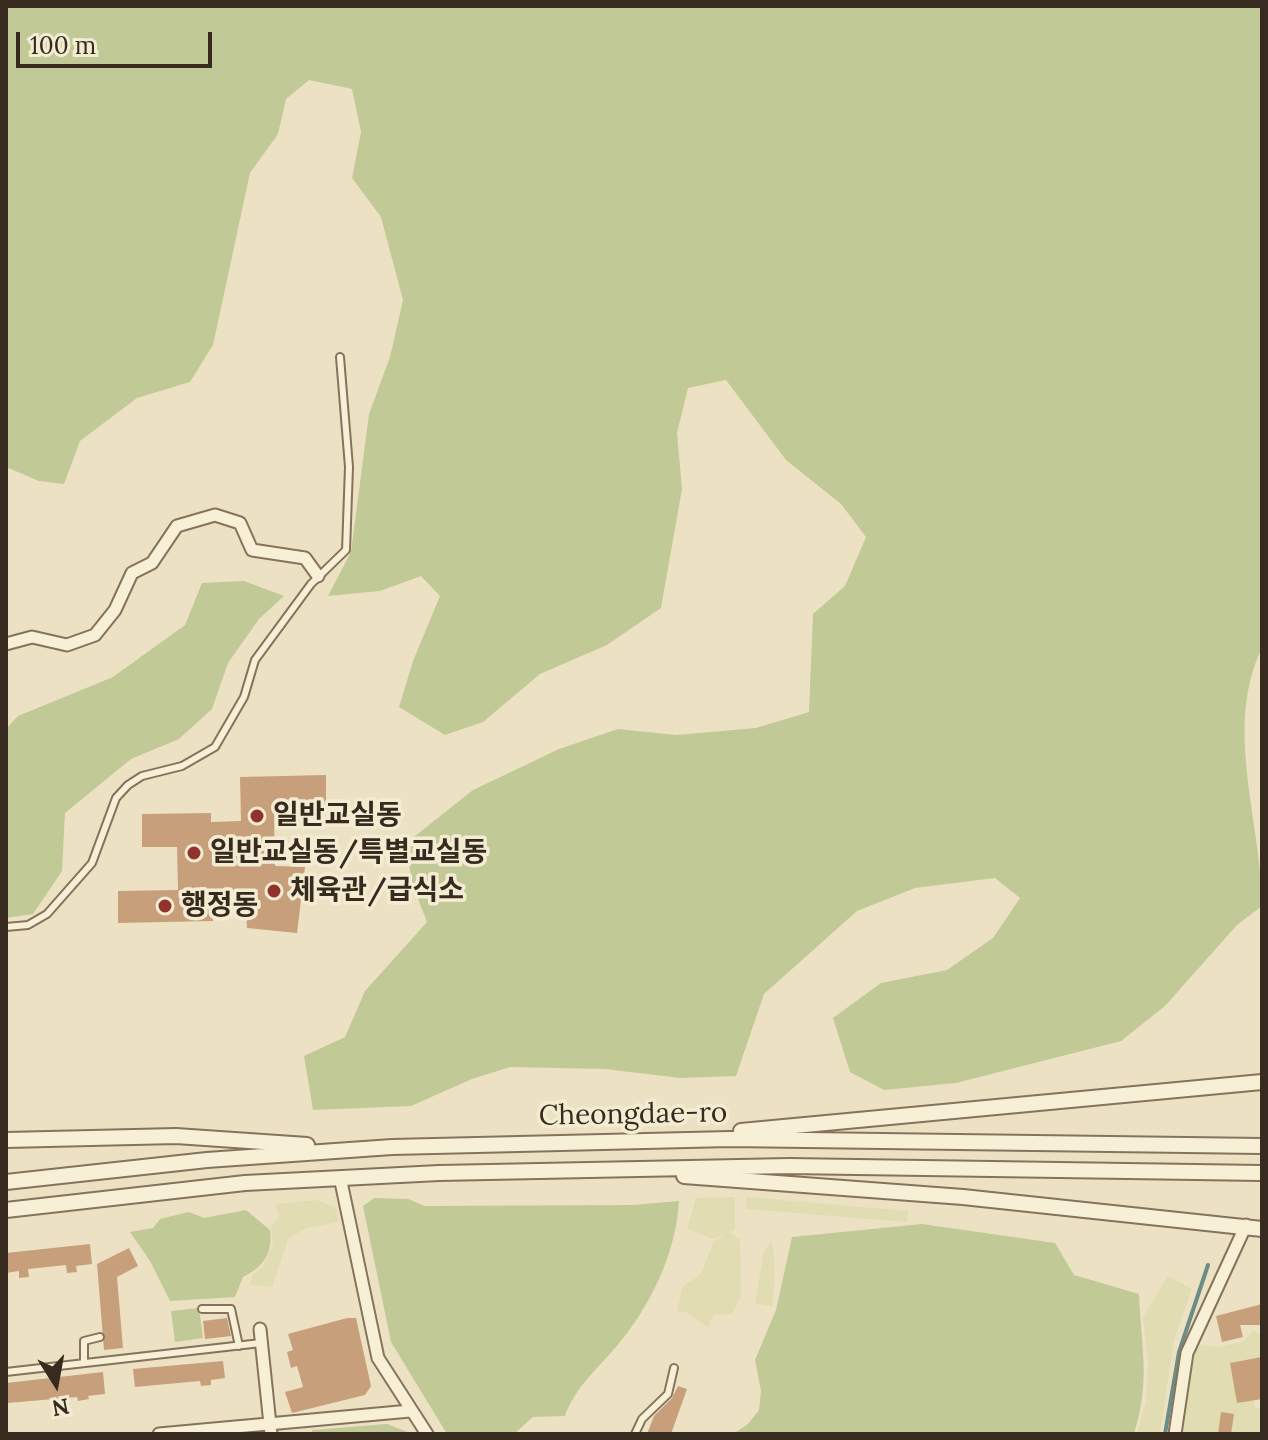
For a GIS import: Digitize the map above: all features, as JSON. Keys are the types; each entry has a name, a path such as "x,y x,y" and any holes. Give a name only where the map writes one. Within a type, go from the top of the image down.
{"street":[{"path":"6,644 32,637 67,645 95,635 115,610 132,573 152,563 177,526 215,515 240,523 252,550 305,558 318,576"},
{"path":"616,1142 1262,1082"},
{"path":"6,1140 176,1136 359,1148"},
{"name":"Cheongdae-ro","path":"6,1182 207,1160 359,1148 964,1139 1262,1146"},
{"name":"Cheongdae-ro","path":"6,1210 340,1177 875,1167 1262,1173"},
{"path":"612,1170 963,1197 1262,1229"},
{"path":"340,1177 375,1351 390,1382 427,1434"},
{"path":"1175,1434 1190,1345 1246,1225"},
{"path":"260,1329 271,1430"},
{"path":"159,1434 271,1430 410,1411"}],"lane":[{"path":"6,927 28,925 47,914 92,863 116,798 128,785 142,776 182,766 215,747 244,697 255,660 318,576 346,550 350,508 340,357"},
{"path":"202,1309 231,1309 239,1346"},
{"path":"84,1363 84,1341 100,1337"},
{"path":"6,1372 261,1343"},
{"path":"635,1434 642,1419 668,1394 674,1368"}],"shaded area":[{"path":"735,1197 735,1230 713,1239 687,1229 696,1198"},
{"path":"747,1197 908,1211 907,1222 746,1209"},
{"path":"317,1200 336,1208 339,1222 306,1228 288,1239 272,1287 249,1285 253,1274 262,1268 273,1244 271,1228 279,1216 276,1204"},
{"path":"729,1232 740,1239 741,1296 732,1314 714,1315 708,1327 686,1312 677,1312 682,1287 701,1274 714,1241"},
{"path":"772,1241 775,1272 772,1306 755,1303 764,1251"},
{"path":"1168,1276 1192,1289 1174,1340 1160,1434 1137,1434 1146,1401 1148,1363 1143,1317"},
{"path":"1253,1331 1262,1335 1262,1378 1250,1380 1255,1408 1262,1408 1262,1434 1180,1434 1193,1353 1200,1345 1220,1347 1244,1341"}],"green space":[{"path":"6,6 1262,6 1262,648 1251,678 1245,742 1262,906 1237,925 1165,1006 1121,1041 956,1083 884,1090 850,1072 833,1018 881,983 947,970 993,938 1020,898 995,878 915,888 857,911 764,994 736,1076 680,1078 605,1069 510,1067 472,1079 411,1106 313,1110 304,1056 345,1037 365,991 427,922 413,886 405,844 473,790 559,749 618,729 676,735 756,728 809,712 813,614 845,586 866,537 841,504 786,460 726,380 688,388 677,433 682,489 661,608 607,645 540,674 483,722 445,735 399,707 413,661 440,596 421,576 380,591 328,596 351,552 369,414 390,357 403,300 381,217 352,178 361,132 352,89 309,80 286,99 278,134 250,173 213,345 190,382 137,398 80,441 64,484 39,481 6,467"},
{"path":"244,581 284,596 259,619 228,663 212,709 179,739 131,759 65,813 62,871 33,914 6,918 6,729 18,716 113,677 185,625 202,583"},
{"path":"374,1198 408,1199 425,1206 632,1205 679,1201 673,1241 650,1297 616,1347 580,1388 565,1416 533,1417 514,1434 447,1434 391,1342 363,1206"},
{"path":"246,1210 270,1230 270,1246 261,1264 243,1277 235,1297 170,1301 150,1261 130,1232 153,1228 160,1219 189,1212 204,1218"},
{"path":"922,1224 1055,1243 1074,1275 1139,1294 1144,1380 1134,1434 733,1434 748,1424 759,1410 761,1391 755,1360 776,1310 792,1237"},
{"path":"199,1308 203,1338 175,1342 171,1311"},
{"path":"387,1424 413,1434 312,1434 312,1430"}],"building":[{"path":"326,775 326,810 274,811 275,866 305,867 297,933 247,928 246,909 212,909 213,921 118,923 118,891 178,890 177,847 142,847 142,814 211,813 211,822 241,821 240,777"},
{"path":"90,1244 92,1264 76,1266 77,1272 67,1273 66,1265 28,1269 29,1277 19,1278 19,1271 6,1273 6,1253"},
{"path":"129,1248 138,1266 117,1277 123,1348 104,1350 97,1264"},
{"path":"1262,1304 1262,1325 1240,1325 1243,1337 1222,1342 1216,1316"},
{"path":"227,1318 231,1336 205,1339 203,1321"},
{"path":"356,1318 371,1386 365,1395 292,1413 285,1392 303,1387 297,1366 291,1368 287,1352 293,1350 288,1334"},
{"path":"1262,1357 1262,1399 1237,1403 1230,1363"},
{"path":"223,1361 225,1378 211,1380 211,1385 201,1386 200,1381 135,1387 133,1369"},
{"path":"103,1372 105,1394 78,1401 77,1397 8,1403 6,1383"},
{"path":"678,1386 687,1389 671,1434 647,1434 654,1416 672,1398"},
{"path":"1221,1412 1234,1414 1231,1434 1218,1434"}],"waterway":[{"path":"1165,1434 1179,1352 1208,1265"}],"place":[{"name":"일반교실동","path":"257,816"},
{"name":"일반교실동/특별교실동","path":"194,853"},
{"name":"체육관/급식소","path":"274,891"},
{"name":"행정동","path":"165,906"}]}
